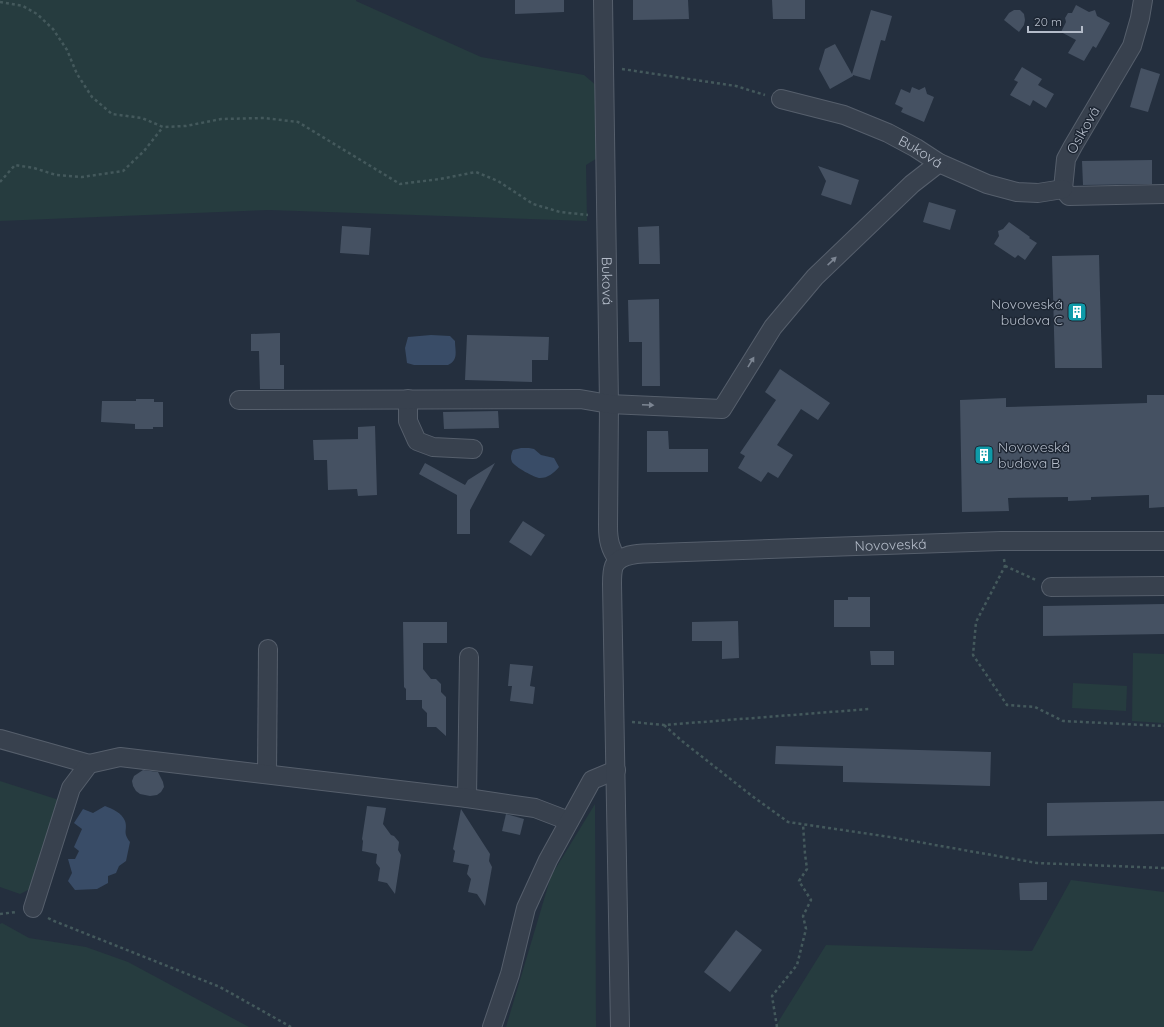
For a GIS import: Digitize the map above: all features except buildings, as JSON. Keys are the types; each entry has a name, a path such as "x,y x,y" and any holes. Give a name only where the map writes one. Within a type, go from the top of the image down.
{"street":[{"name":"Buková","path":"603,0 609,404 608,534 611,549 618,560"},
{"name":"Osiková","path":"1063,189 1066,159 1132,46 1140,18 1143,0"},
{"name":"Buková","path":"781,99 844,115 888,133 916,148 939,164 987,184 1017,192 1038,193 1063,189"},
{"path":"239,400 580,399 609,404 722,409 773,327 815,277 912,184 939,164"},
{"path":"1063,189 1069,196 1164,194"},
{"path":"408,399 408,421 418,441 433,447 473,449"},
{"name":"Novoveská","path":"618,560 630,555 657,553 1002,541 1164,541"},
{"path":"618,560 614,565 612,584 620,1027"},
{"path":"1051,587 1164,586"},
{"path":"267,774 268,649"},
{"path":"466,798 469,657"},
{"path":"0,739 89,764 120,757 267,774 466,798 535,808 569,821"},
{"path":"33,908 72,788 89,764"},
{"path":"492,1027 510,974 526,908 548,860 592,780 616,770"}],"path":[{"path":"0,2 23,6 37,14 53,29 67,50 77,74 92,97 112,114 142,118 163,127 186,126 221,119 264,118 298,122 400,184 440,179 476,172 498,181 533,204 560,212 606,215"},
{"path":"604,66 736,86 781,99"},
{"path":"0,182 15,165 34,168 56,175 82,177 123,171 144,151 163,127"},
{"path":"1051,587 1005,566 976,622 973,655 1007,705 1036,707 1063,721 1164,726"},
{"path":"615,723 633,722 664,725 869,709"},
{"path":"664,725 752,796 788,822 890,837 1037,863 1164,868"},
{"path":"777,1027 772,996 797,965 806,929 803,916 811,900 799,880 807,869 804,854 803,824"},
{"path":"0,914 33,908 54,921 220,987 291,1027"}],"green space":[{"path":"0,0 356,0 481,57 584,75 597,86 599,157 586,165 587,221 269,210 0,221"},
{"path":"1133,653 1164,654 1164,723 1132,721"},
{"path":"1073,683 1127,686 1126,711 1072,708"},
{"path":"0,781 59,800 30,889 20,894 0,887"},
{"path":"595,804 596,1027 506,1027 551,876"},
{"path":"1071,880 1164,892 1164,1027 775,1027 826,945 1032,951"},
{"path":"2,923 29,938 86,947 128,962 249,1027 0,1027 0,924"}],"water":[{"path":"431,335 450,336 455,341 456,355 454,361 448,365 414,365 407,363 405,348 408,337"},
{"path":"521,448 534,449 541,455 554,458 559,467 546,477 537,478 517,467 512,462 511,456 513,450"},
{"path":"105,806 114,810 124,818 126,824 126,836 130,842 126,861 119,866 116,873 108,876 108,883 97,889 75,890 68,881 72,873 68,859 75,859 79,851 74,847 82,829 74,823 83,809 93,813"}],"place":[{"name":"Novoveská budova C","path":"1077,312"},
{"name":"Novoveská budova B","path":"984,455"}]}
